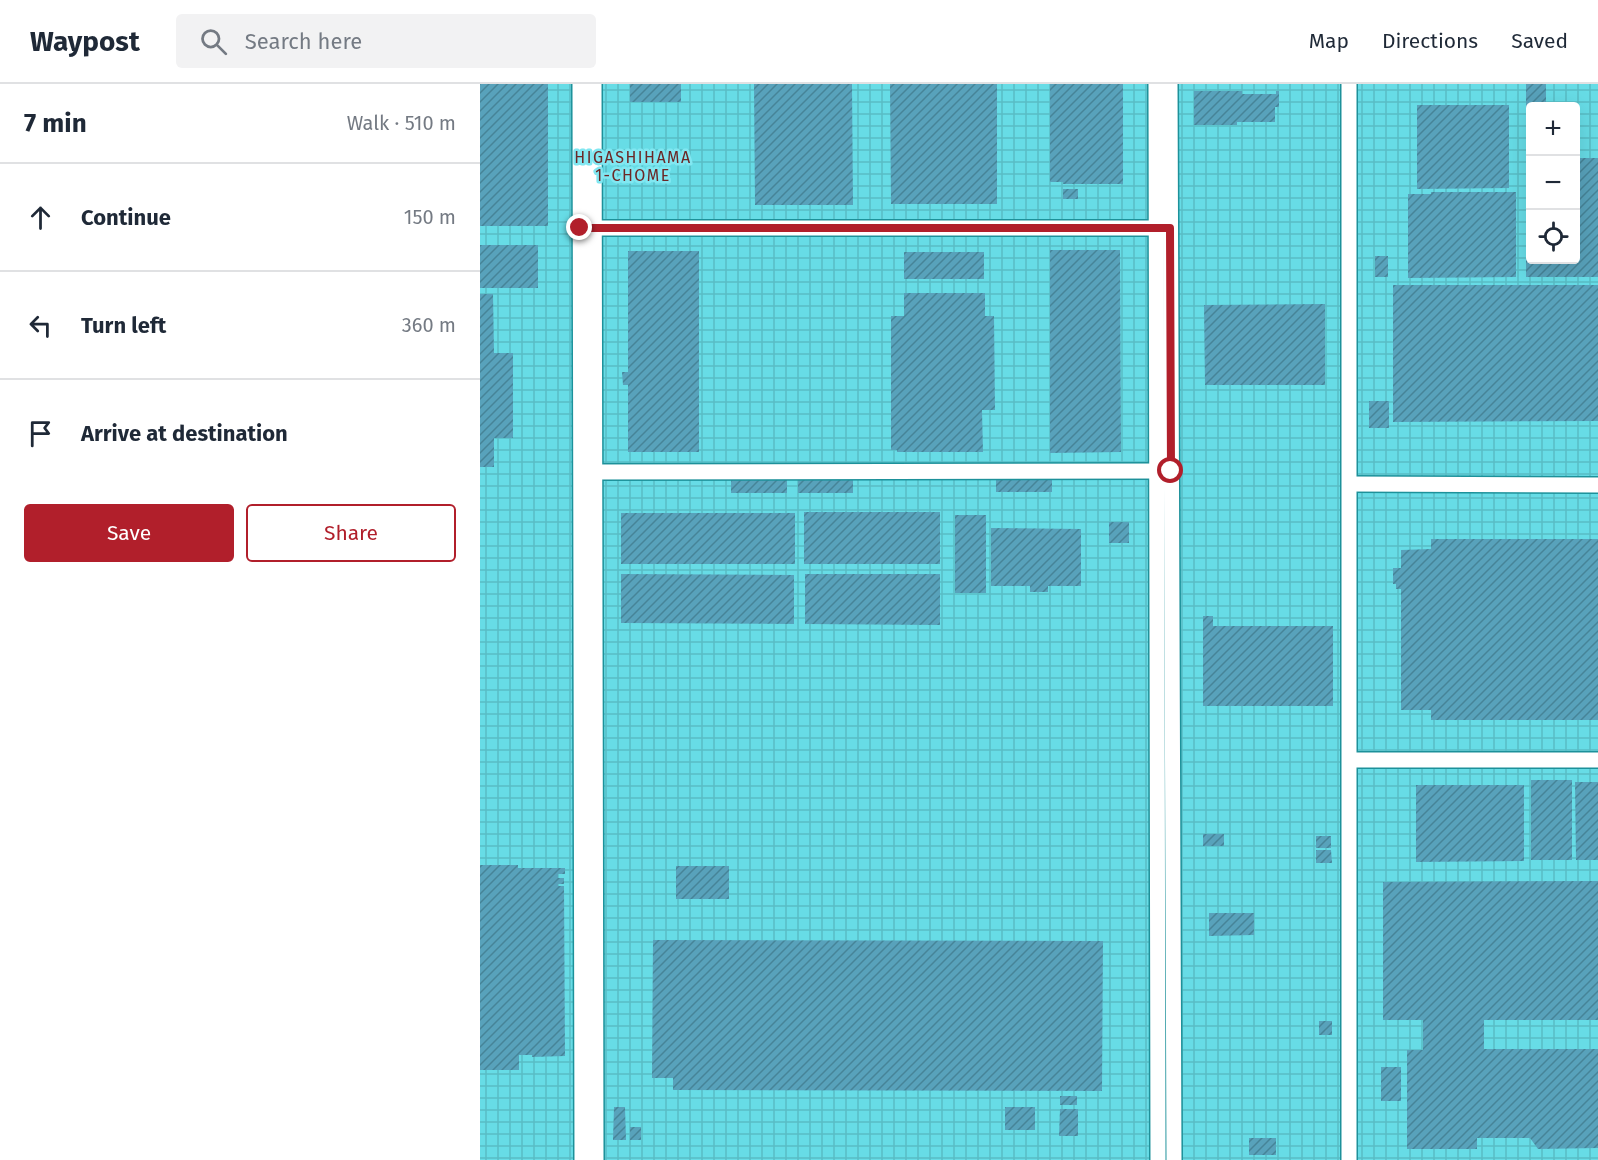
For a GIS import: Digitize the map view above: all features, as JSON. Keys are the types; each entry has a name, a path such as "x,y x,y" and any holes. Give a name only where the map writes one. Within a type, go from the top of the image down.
{"street":[{"path":"580,84 587,228 596,1160"},
{"path":"587,228 594,84"},
{"path":"1156,84 1171,471 1174,1160"},
{"path":"1158,1160 1156,471 1170,84"},
{"path":"1349,84 1349,1160"},
{"path":"587,228 1163,228"},
{"path":"588,472 1171,471"},
{"path":"582,1160 588,472"},
{"path":"1350,484 1598,485"},
{"path":"1350,760 1598,760"}],"shaded area":[{"path":"480,84 1598,84 1598,1160 480,1160"}],"building":[{"path":"480,84 548,84 548,226 480,226"},
{"path":"630,84 681,84 681,102 630,102"},
{"path":"754,84 852,84 853,205 755,205"},
{"path":"890,84 997,84 997,204 891,204"},
{"path":"1050,84 1123,84 1123,184 1050,182"},
{"path":"1526,84 1546,84 1546,102 1526,102"},
{"path":"1194,91 1276,94 1276,91 1279,91 1279,107 1275,107 1275,122 1194,125"},
{"path":"1417,105 1509,105 1509,188 1417,189"},
{"path":"1580,158 1598,158 1598,277 1526,277 1526,264 1580,264"},
{"path":"1063,189 1078,189 1078,199 1063,199"},
{"path":"1431,192 1516,192 1516,277 1408,278 1408,194 1431,194"},
{"path":"480,245 538,245 538,288 480,288"},
{"path":"1050,250 1120,250 1121,452 1050,453"},
{"path":"628,251 699,251 699,452 628,452 628,385 623,385 622,372 628,372"},
{"path":"904,252 984,252 984,279 904,279"},
{"path":"1375,256 1388,256 1388,277 1375,277"},
{"path":"1393,285 1598,285 1598,421 1393,422"},
{"path":"904,293 985,293 985,316 994,316 995,410 982,410 983,452 897,452 897,450 891,450 891,316 904,316"},
{"path":"480,294 493,294 494,353 513,353 513,438 494,438 494,467 480,467"},
{"path":"1325,304 1325,385 1205,385 1204,305"},
{"path":"1369,401 1389,401 1389,428 1369,428"},
{"path":"996,476 1052,476 1052,492 996,492"},
{"path":"731,477 787,477 787,493 731,493"},
{"path":"798,478 853,478 853,493 798,493"},
{"path":"804,512 940,512 940,564 804,564"},
{"path":"621,513 795,513 795,564 621,564"},
{"path":"955,515 986,515 986,593 955,593"},
{"path":"1109,522 1129,522 1129,543 1109,543"},
{"path":"991,528 1081,529 1081,586 1048,586 1048,592 1030,592 1030,586 991,586"},
{"path":"1431,539 1598,539 1598,720 1431,720 1431,710 1401,710 1401,589 1396,589 1396,584 1393,584 1393,568 1401,568 1401,550 1431,549"},
{"path":"621,574 794,575 794,624 621,623"},
{"path":"805,574 940,574 940,625 805,624"},
{"path":"1203,616 1213,616 1213,626 1333,626 1333,706 1203,706"},
{"path":"1531,780 1572,780 1572,860 1531,860"},
{"path":"1575,782 1598,782 1598,860 1576,860"},
{"path":"1416,785 1524,785 1524,861 1416,862"},
{"path":"1203,834 1224,834 1224,846 1203,846"},
{"path":"1316,836 1331,836 1331,848 1316,848"},
{"path":"1316,850 1331,850 1332,863 1316,863"},
{"path":"480,865 565,868 565,874 558,874 558,878 564,878 564,884 558,884 558,886 564,886 565,1056 519,1055 519,1070 480,1070"},
{"path":"676,866 729,866 729,899 676,899"},
{"path":"1598,881 1598,1020 1484,1020 1484,1049 1598,1049 1598,1148 1538,1149 1530,1138 1477,1138 1477,1149 1407,1149 1407,1050 1423,1050 1423,1020 1383,1020 1383,882"},
{"path":"1209,913 1254,913 1254,935 1209,936"},
{"path":"653,940 1103,941 1102,1091 673,1090 673,1078 652,1078"},
{"path":"1319,1021 1332,1021 1332,1035 1319,1035"},
{"path":"1381,1067 1401,1067 1401,1101 1381,1101"},
{"path":"1060,1096 1077,1096 1077,1105 1060,1105"},
{"path":"614,1107 625,1107 626,1140 613,1140"},
{"path":"1005,1107 1035,1107 1035,1130 1005,1130"},
{"path":"1060,1109 1078,1109 1078,1136 1059,1136"},
{"path":"630,1127 641,1127 641,1140 630,1140"},
{"path":"1249,1138 1276,1138 1276,1155 1249,1155"}],"district":[{"name":"HIGASHIHAMA 1-CHOME","path":"633,166"}],"route":[{"path":"580,228 1170,228 1171,471"}]}
